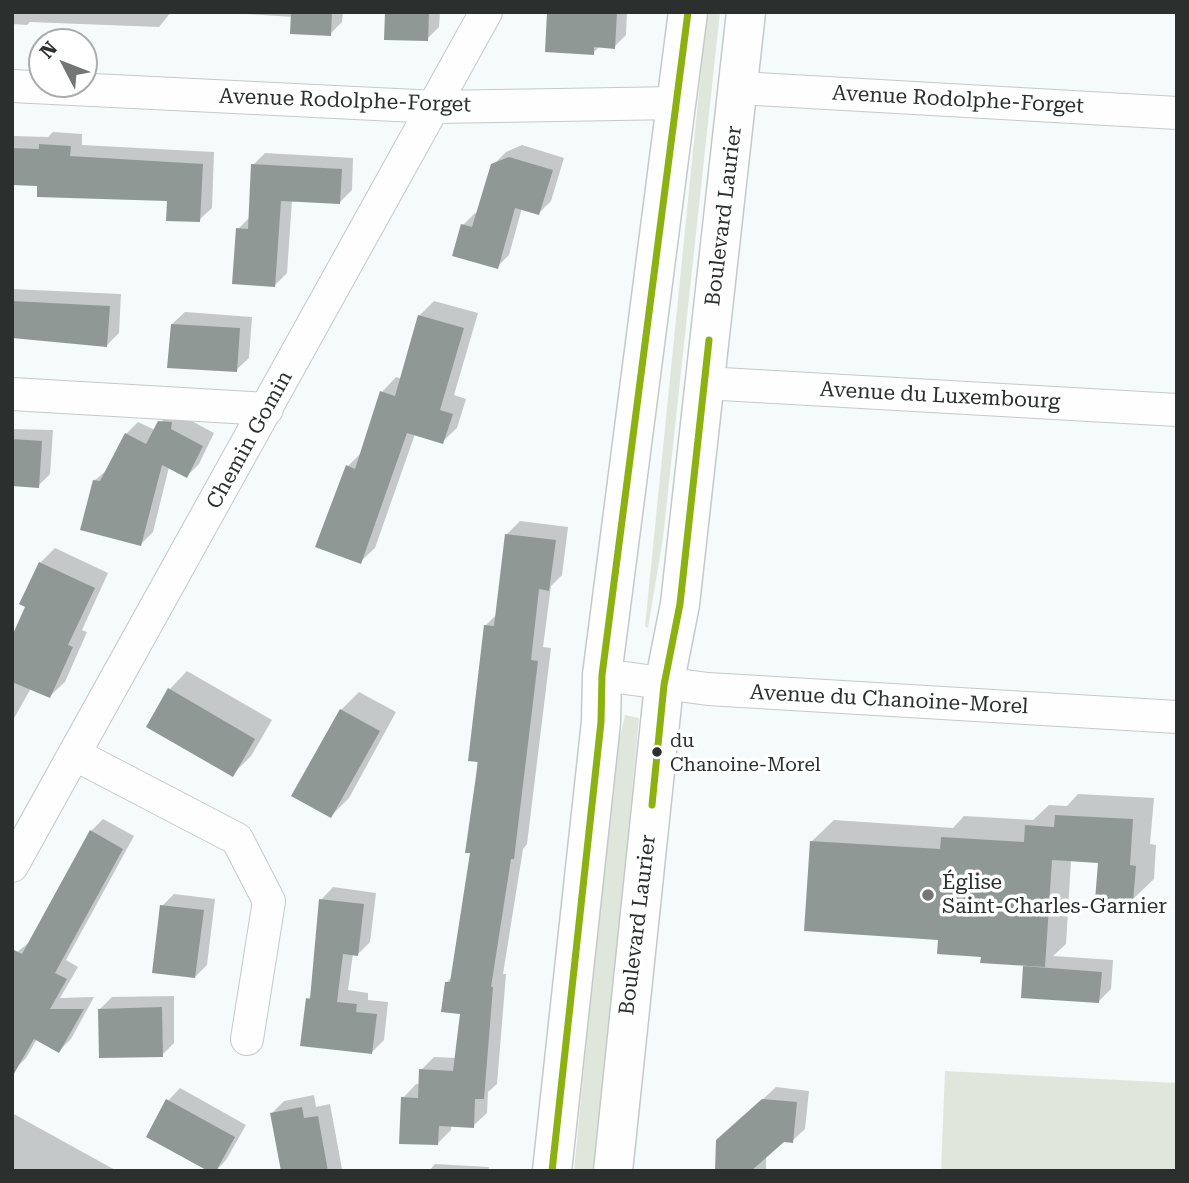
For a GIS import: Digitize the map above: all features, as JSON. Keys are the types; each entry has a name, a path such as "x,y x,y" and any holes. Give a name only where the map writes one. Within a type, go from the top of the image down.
{"main road":[{"path":"552,1171 601,722 602,676 688,12"},
{"name":"Boulevard Laurier","path":"612,1171 664,685 680,604 746,12"}],"street":[{"name":"Chemin Gomin","path":"12,866 436,107 486,12"},
{"name":"Avenue Rodolphe-Forget","path":"12,86 436,107 678,103"},
{"name":"Avenue Rodolphe-Forget","path":"739,88 1177,113"},
{"name":"Avenue du Luxembourg","path":"704,383 1177,410"},
{"path":"12,394 267,409"},
{"name":"Avenue du Chanoine-Morel","path":"602,676 664,685 1177,717"},
{"path":"74,754 237,839 269,901 247,1040"}],"shaded area":[{"path":"707,12 720,12 663,538 648,628 645,626"},
{"path":"625,715 639,718 596,1171 574,1171 613,767"},
{"path":"945,1071 1177,1083 1177,1171 941,1171"}],"building":[{"path":"291,12 332,12 331,36 290,34"},
{"path":"385,12 429,12 428,41 384,40"},
{"path":"547,12 617,12 615,49 594,47 594,55 545,52"},
{"path":"39,144 71,146 70,156 203,164 200,222 166,221 167,201 37,197 37,186 12,185 12,148 39,149"},
{"path":"509,157 553,170 539,215 515,208 498,269 452,256 461,224 472,227 491,164"},
{"path":"251,164 342,169 340,204 281,201 275,287 232,284 236,228 248,229"},
{"path":"12,301 110,306 107,347 12,338"},
{"path":"418,315 464,328 440,410 453,414 443,444 407,433 361,564 315,547 346,465 355,469 380,391 395,396"},
{"path":"171,324 240,328 237,372 167,368"},
{"path":"158,421 172,422 171,429 203,446 187,478 162,465 141,546 80,530 93,480 100,481 125,433 146,444"},
{"path":"12,439 42,441 39,488 12,486"},
{"path":"505,534 556,540 549,591 539,589 531,660 538,661 514,859 511,859 491,987 484,1099 475,1099 474,1128 439,1126 438,1145 399,1144 401,1097 418,1098 419,1069 453,1071 460,1014 441,1012 445,982 450,982 470,853 465,853 478,762 468,761 484,625 494,626"},
{"path":"39,562 95,588 68,645 73,647 50,698 12,682 12,636 25,607 19,604"},
{"path":"168,688 255,739 233,777 146,727"},
{"path":"340,709 380,731 331,818 291,796"},
{"name":"Église Saint-Charles-Garnier","path":"1055,815 1133,819 1130,865 1136,866 1133,902 1095,900 1098,863 1052,860 1045,967 980,963 981,957 937,954 938,940 804,931 810,841 940,849 941,837 1024,842 1025,825 1054,827"},
{"path":"90,830 123,849 55,973 67,979 50,1009 84,1009 59,1053 34,1039 12,1077 12,949 22,954"},
{"path":"319,899 364,904 358,956 343,954 337,1002 357,1004 356,1012 377,1014 372,1054 300,1046 306,998 310,999"},
{"path":"160,905 204,910 195,978 152,973"},
{"path":"1023,966 1102,972 1099,1003 1021,998"},
{"path":"162,1007 163,1057 99,1058 98,1009"},
{"path":"166,1099 235,1137 216,1171 208,1171 146,1137"},
{"path":"762,1099 797,1102 793,1143 784,1142 751,1171 715,1171 716,1140"},
{"path":"302,1107 304,1118 318,1116 328,1171 281,1171 270,1113"}],"transit line":[{"path":"552,1171 601,722 602,675 688,12"},
{"path":"652,805 664,685 680,604 709,340"}],"place":[{"name":"du Chanoine-Morel","path":"657,752"},
{"name":"Église Saint-Charles-Garnier","path":"928,895"}]}
